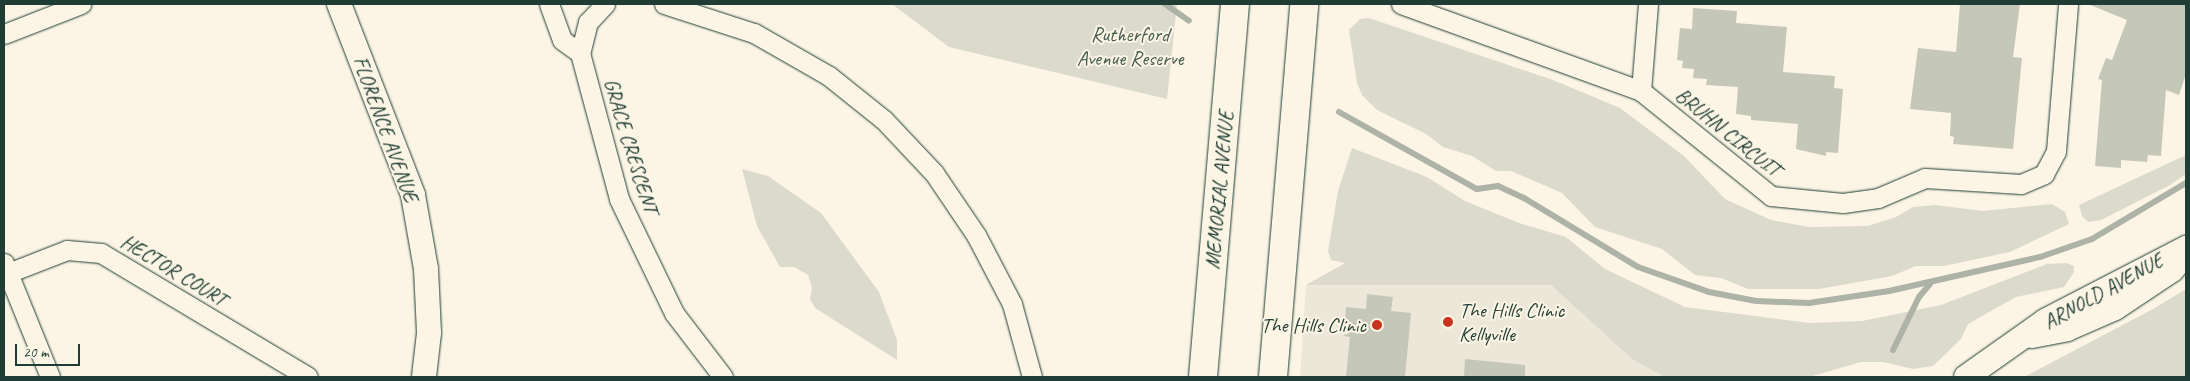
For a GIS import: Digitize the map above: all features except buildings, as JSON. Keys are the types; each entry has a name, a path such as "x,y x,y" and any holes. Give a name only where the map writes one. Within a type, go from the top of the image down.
{"main road":[{"name":"MEMORIAL AVENUE","path":"1203,377 1235,4"},
{"path":"1273,377 1304,4"}],"street":[{"path":"4,34 81,4"},
{"name":"FLORENCE AVENUE","path":"339,4 413,196 426,269 429,334 424,377"},
{"path":"549,4 562,40 580,53"},
{"name":"GRACE CRESCENT","path":"605,4 588,22 580,53 619,199 637,242 674,313 723,377"},
{"path":"664,4 754,33 829,76 884,120 934,173 976,235 1012,304 1032,377"},
{"name":"BRUHN CIRCUIT","path":"1401,4 1641,90 1754,186 1780,198 1860,203 1925,178 2029,183 2049,168 2056,151 2068,4"},
{"path":"1641,90 1648,4"},
{"name":"ARNOLD AVENUE","path":"1966,377 2060,312 2186,248"},
{"name":"HECTOR COURT","path":"6,268 67,250 101,253 308,377"},
{"name":"ARNOLD AVENUE","path":"2022,338 2067,328 2115,308 2172,270 2186,254"},
{"path":"6,268 50,377"}],"shaded area":[{"name":"The Hills Clinic Kellyville","path":"1306,285 1551,285 1633,360 1665,377 1300,377"}],"green space":[{"name":"Rutherford Avenue Reserve","path":"892,4 1177,4 1167,99 949,47"},
{"path":"1369,18 1553,80 1620,108 1684,156 1725,199 1771,220 1809,227 1868,226 1896,217 1913,207 1936,205 1983,211 2052,204 2065,212 2069,224 2010,252 1944,266 1916,266 1892,276 1819,289 1748,289 1721,278 1695,275 1662,249 1595,227 1562,193 1511,171 1496,171 1472,156 1443,147 1426,134 1377,110 1362,95 1357,83 1349,30 1360,19"},
{"path":"1352,148 1427,177 1465,201 1519,223 1566,237 1605,269 1685,307 1810,323 1862,321 1941,305 2047,264 2066,263 2074,266 2074,272 2064,287 2016,297 1968,324 1961,339 1933,366 1913,369 1883,362 1861,362 1809,377 1665,377 1633,360 1551,285 1306,285 1345,263 1331,260 1328,251 1338,191"},
{"path":"2186,155 2186,174 2170,185 2101,220 2088,222 2082,216 2079,205"},
{"path":"742,169 768,176 821,213 879,292 897,340 897,360 815,308 810,299 812,288 808,275 794,267 780,267 757,226"},
{"path":"2186,289 2186,377 2024,377 2153,309"}],"waterway":[{"path":"1165,4 1189,21"},
{"path":"1339,112 1477,189 1498,186 1524,198 1638,267 1709,292 1756,301 1809,303 1889,291 2040,257 2092,239 2186,183"},
{"path":"1893,350 1919,297 1930,284"}],"place":[{"name":"The Hills Clinic Kellyville","path":"1448,322"},
{"name":"The Hills Clinic","path":"1377,325"}]}
